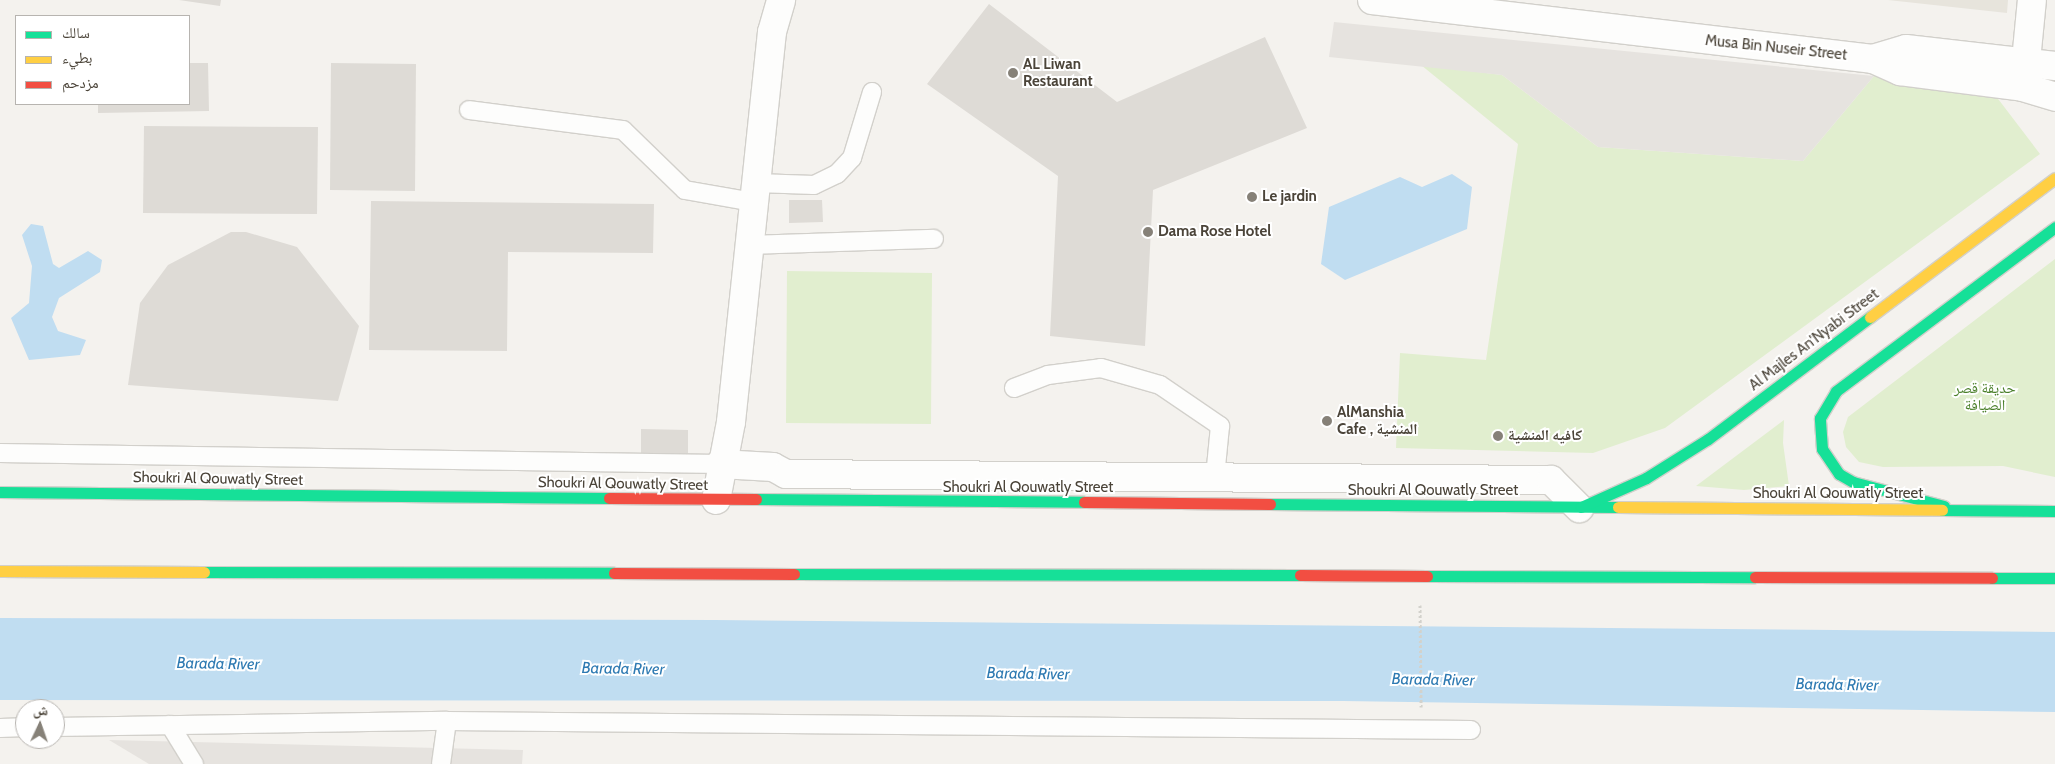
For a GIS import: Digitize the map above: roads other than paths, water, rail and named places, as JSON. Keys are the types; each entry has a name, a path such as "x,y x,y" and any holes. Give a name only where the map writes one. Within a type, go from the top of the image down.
{"main road":[{"name":"Al Majles An'Nyabi Street","path":"1579,508 1646,478 1708,439 2055,178"},
{"path":"1957,509 1853,482 1839,474 1822,449 1820,418 1836,391 2055,227"},
{"name":"Shoukri Al Qouwatly Street","path":"0,492 2055,511"},
{"path":"0,571 2055,578"}],"street":[{"path":"716,500 720,464 731,422 772,32 781,0"},
{"name":"Musa Bin Nuseir Street","path":"1372,0 1496,8 1873,59 1906,49 2025,74 2055,66"},
{"path":"2032,0 2025,74 2055,97"},
{"path":"720,464 773,467 786,474 1551,480 1579,508"}],"lane":[{"path":"469,110 623,130 685,190 755,192 814,185 837,174 852,158 872,92"},
{"path":"750,245 934,238"},
{"path":"1014,388 1048,375 1101,368 1160,385 1220,426 1215,477"},
{"path":"0,453 720,464"},
{"path":"441,764 447,721"},
{"path":"65,727 447,721 1471,730"},
{"path":"170,726 194,764"},
{"path":"0,728 15,727"}],"water":[{"path":"1452,174 1472,187 1467,229 1345,280 1321,264 1329,207 1400,177 1422,187"},
{"path":"31,224 43,226 53,264 59,268 88,251 102,260 100,272 59,298 52,317 58,331 86,340 80,355 29,360 11,318 29,303 32,266 22,235"},
{"name":"Barada River","path":"0,618 715,620 2055,632 2055,712 1343,701 0,700"}],"place":[{"name":"AL Liwan Restaurant","path":"1013,73"},
{"name":"Le jardin","path":"1252,197"},
{"name":"Dama Rose Hotel","path":"1148,232"},
{"name":"AlManshia Cafe , المنشية","path":"1327,421"},
{"name":"كافيه المنشية","path":"1498,436"}],"park label":[{"name":"حديقة قصر الضيافة","path":"1985,396"}]}
